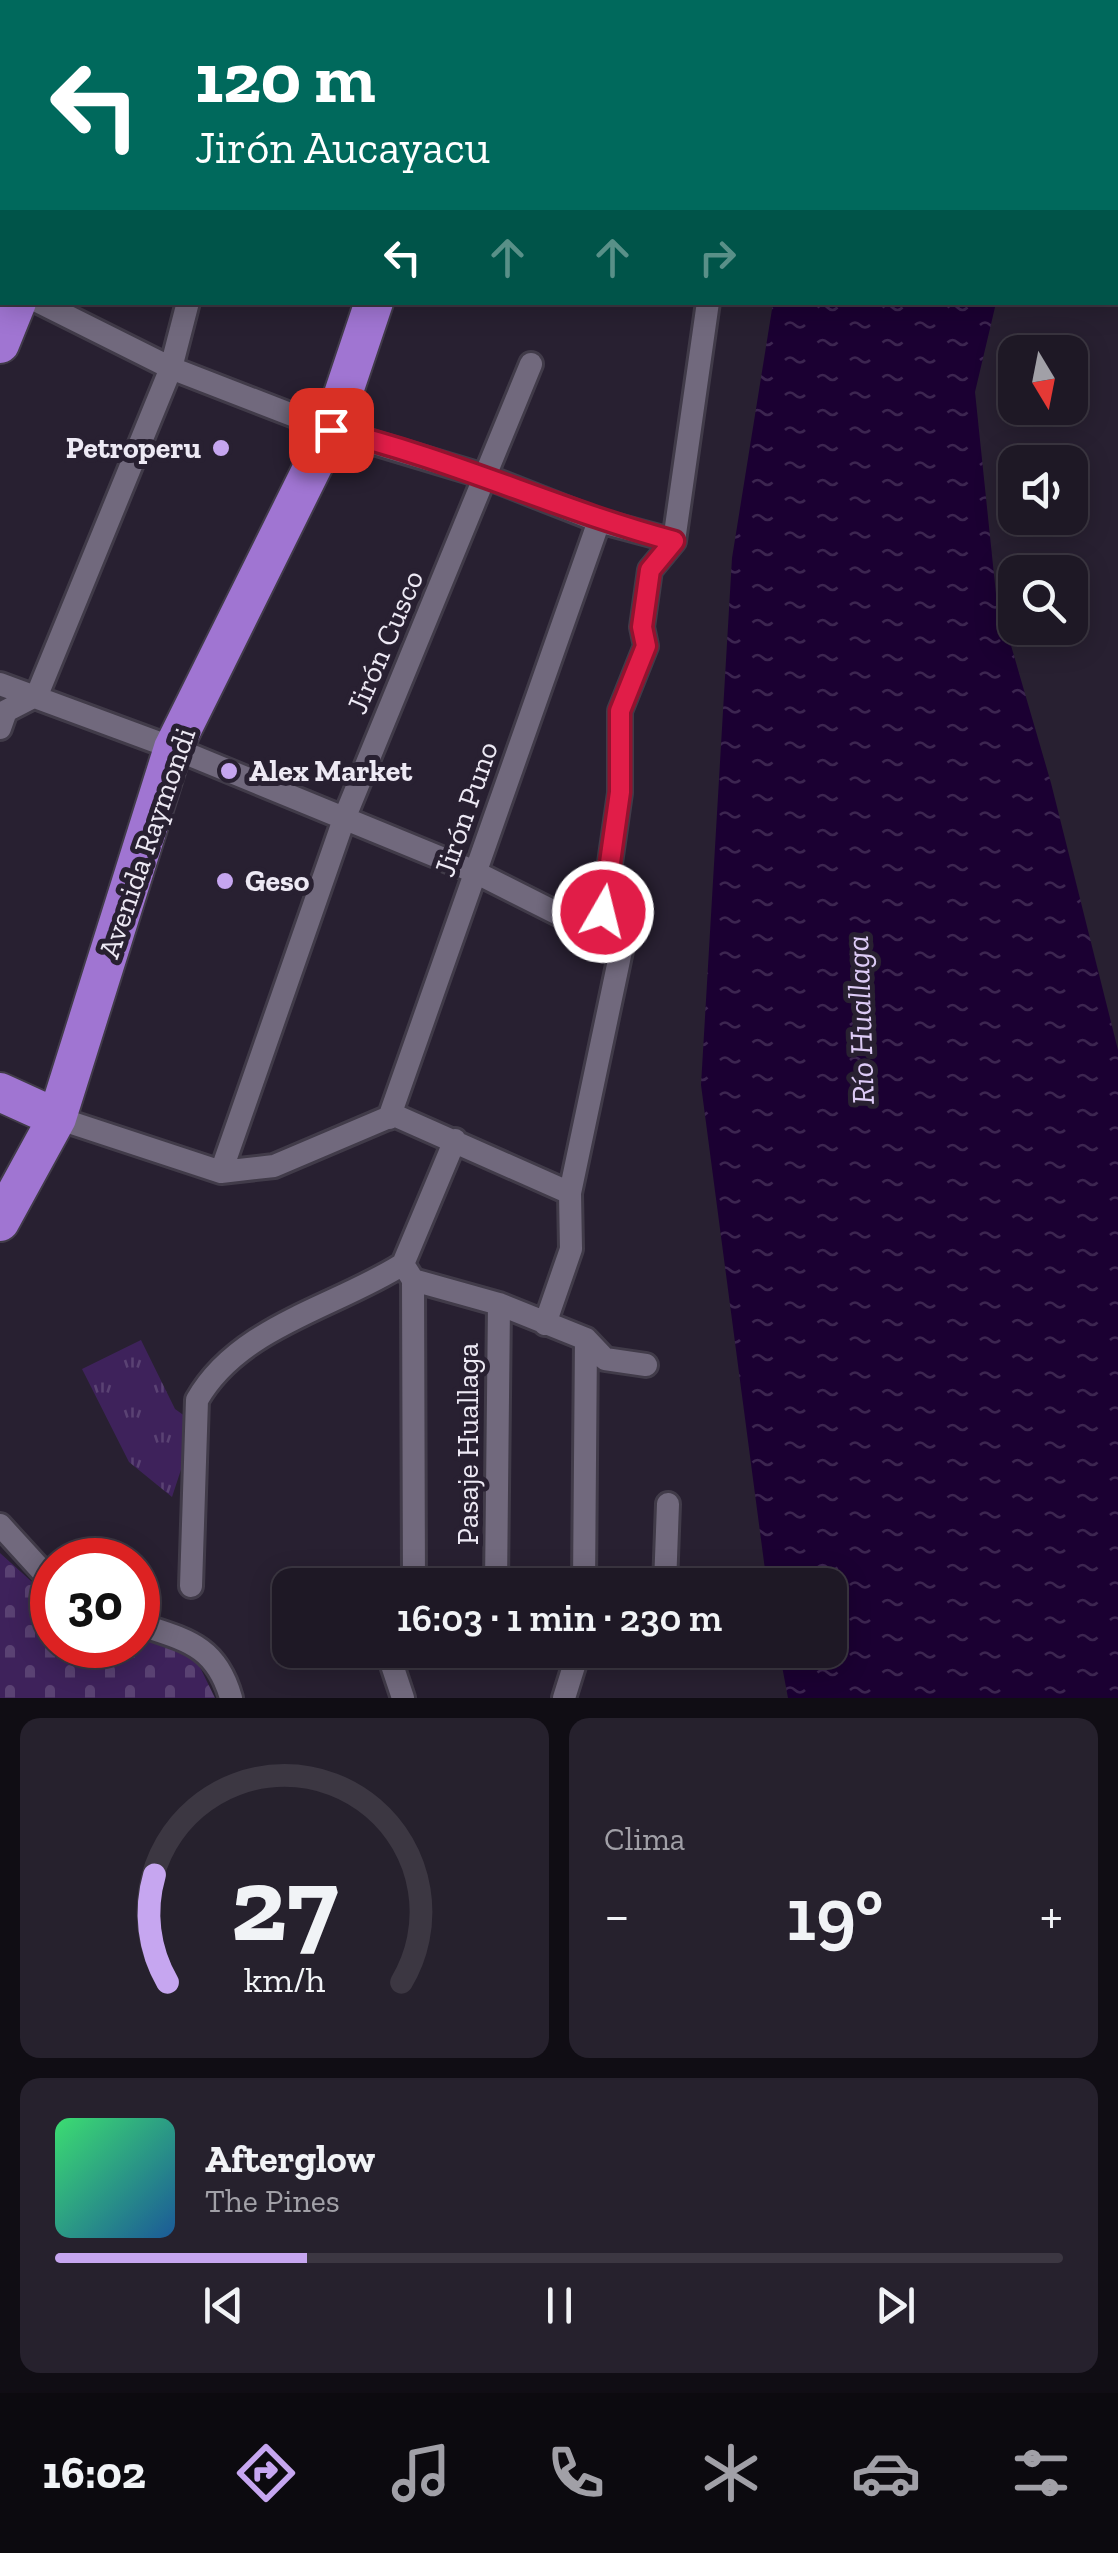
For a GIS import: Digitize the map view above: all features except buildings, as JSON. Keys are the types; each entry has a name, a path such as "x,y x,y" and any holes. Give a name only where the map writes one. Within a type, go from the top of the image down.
{"highway":[{"path":"0,344 17,305"},
{"name":"Avenida Raymondi","path":"0,1222 58,1118 173,748 331,430 373,305"},
{"path":"0,1092 58,1118"}],"street":[{"path":"45,305 170,368 331,430 488,477 599,521 674,541"},
{"path":"0,728 6,711 37,694 170,368 187,305"},
{"path":"545,1324 571,1249 570,1192 622,946 603,912 620,792 620,711 646,646 642,627 650,570 674,541 708,305"},
{"name":"Jirón Cusco","path":"221,1172 344,818 488,477 531,364"},
{"name":"Jirón Puno","path":"389,1118 599,521"},
{"path":"0,684 37,694 476,872 622,946"},
{"path":"58,1118 221,1172 274,1166 389,1118 407,1120 570,1192"},
{"path":"414,1568 408,1272 455,1140"},
{"path":"190,1586 197,1400 206,1384 236,1354 268,1334 408,1272 586,1339 605,1359 646,1365"},
{"name":"Pasaje Huallaga","path":"496,1568 499,1304"},
{"path":"584,1568 586,1339"},
{"path":"666,1568 668,1504"},
{"path":"0,1525 30,1558"},
{"path":"160,1631 188,1641 211,1655 224,1674 231,1698"},
{"path":"393,1668 403,1698"},
{"path":"564,1698 574,1668"}],"green space":[{"path":"141,1340 175,1409 196,1424 172,1497 129,1462 82,1369"},
{"path":"0,1553 30,1580 30,1668 160,1668 160,1644 195,1657 215,1698 0,1698"}],"water":[{"name":"Río Huallaga","path":"773,305 996,305 975,392 998,601 998,645 1011,645 1051,783 1118,1050 1118,1698 788,1698 782,1668 847,1668 847,1568 765,1568 701,1085 732,558"}],"place":[{"name":"Petroperu","path":"221,448"},
{"name":"Alex Market","path":"229,771"},
{"name":"Geso","path":"225,881"}],"route":[{"path":"331,430 488,477 599,521 674,541 650,570 642,627 646,646 620,711 620,792 603,912"}]}
